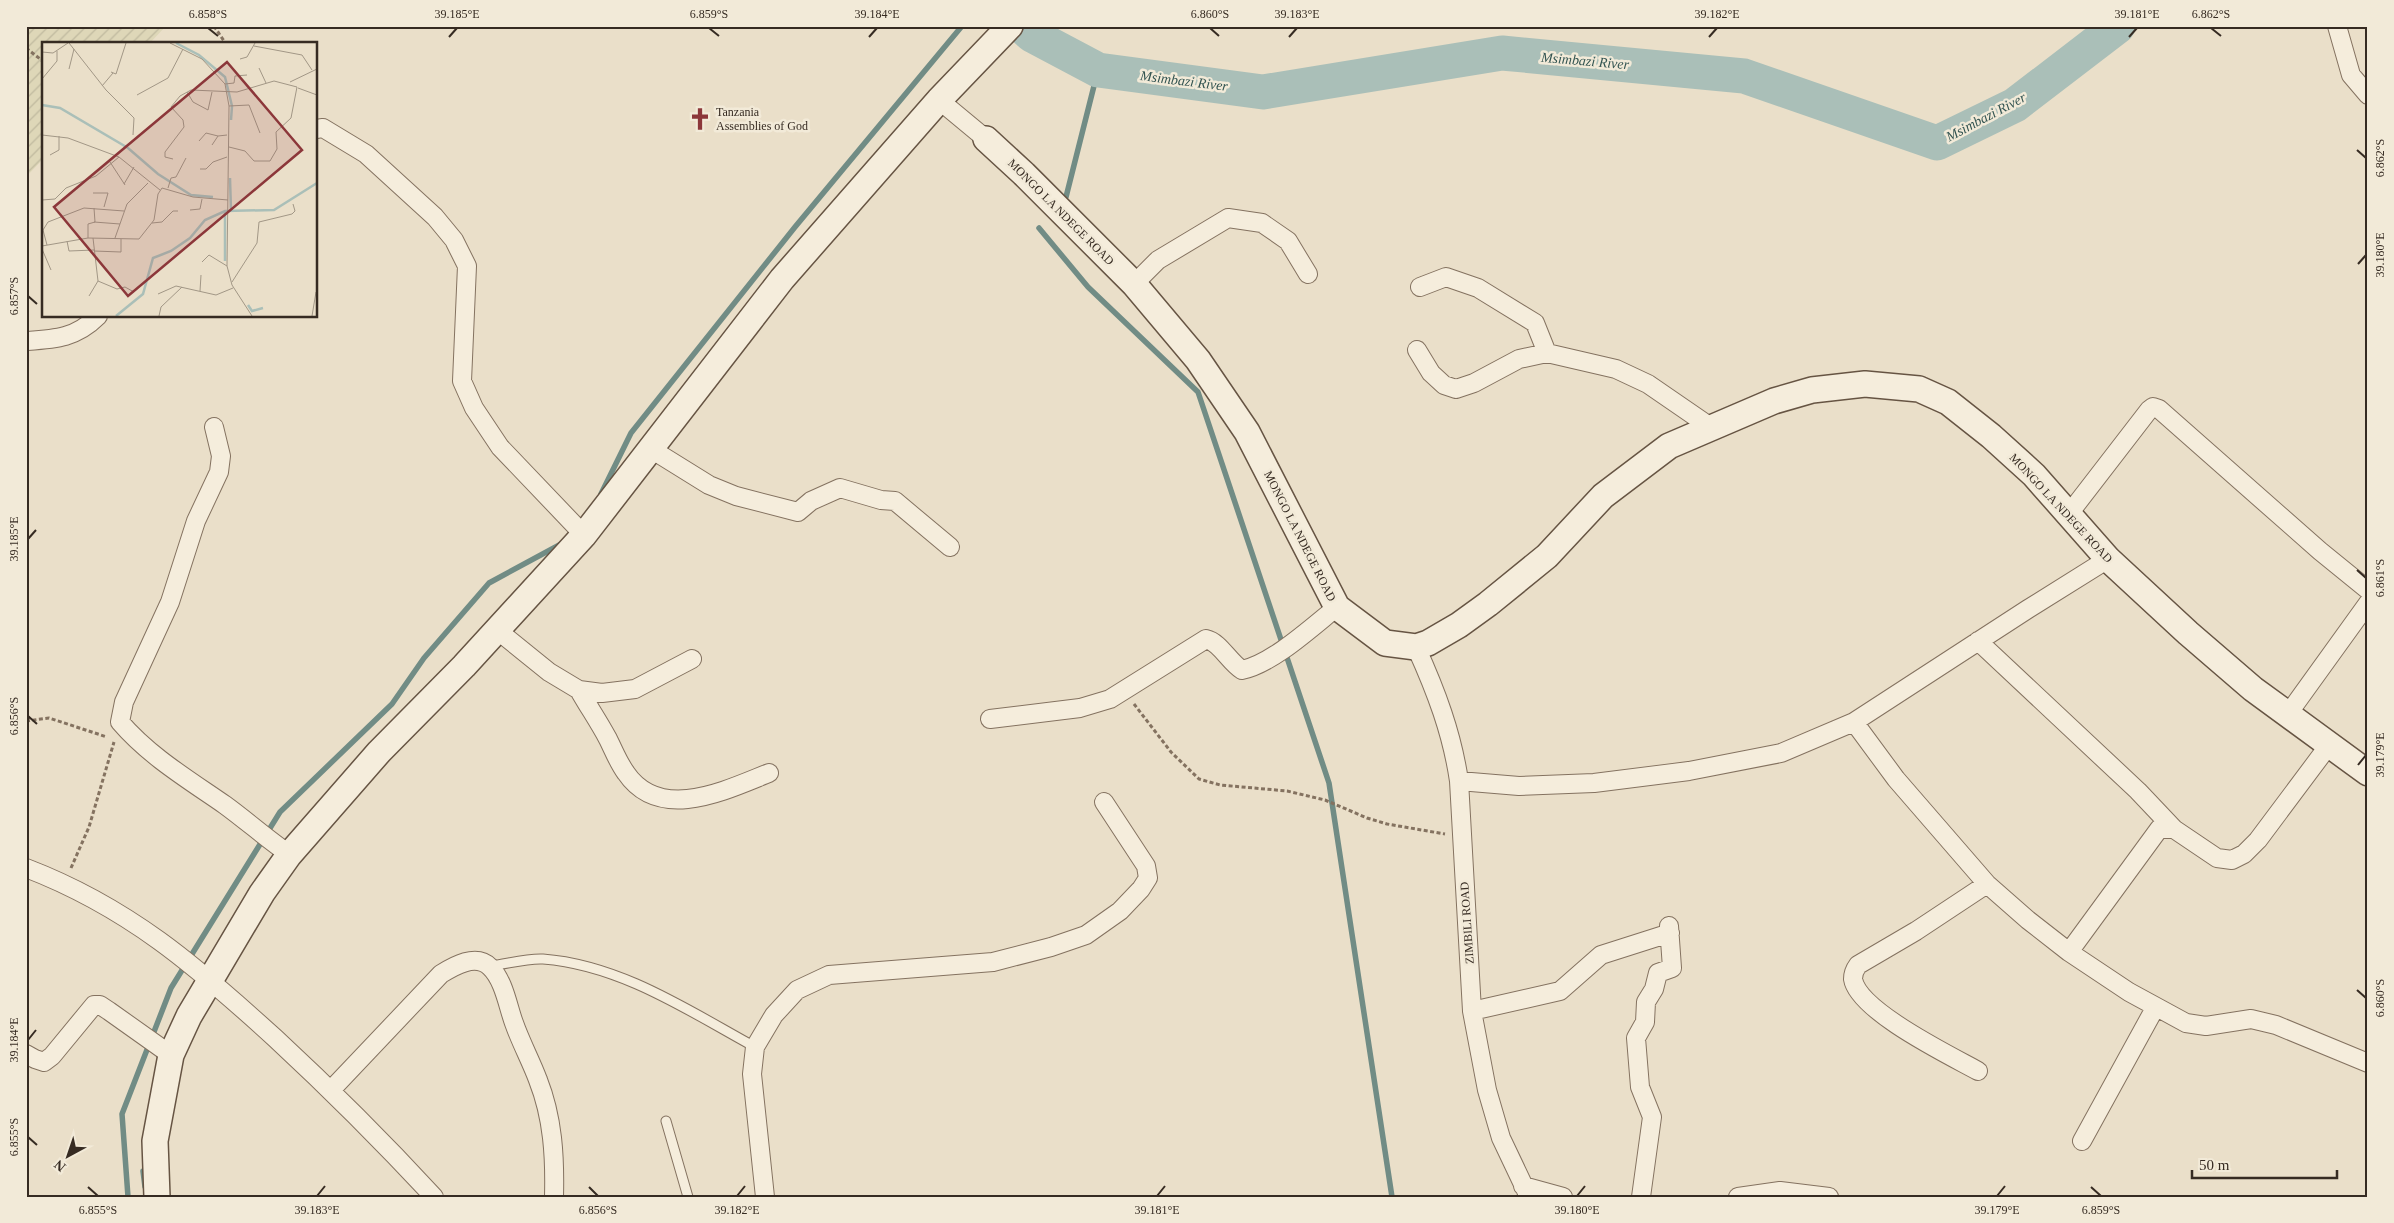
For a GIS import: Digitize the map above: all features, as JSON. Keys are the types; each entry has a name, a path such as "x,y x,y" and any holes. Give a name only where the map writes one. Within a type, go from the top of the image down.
{"street":[{"path":"2337,26 2351,75 2368,95"},
{"path":"157,1197 155,1141 171,1055 189,1016 262,893 289,854 379,752 497,630 584,535 782,278 938,100 1003,33"},
{"name":"MONGO LA NDEGE ROAD","path":"938,100 986,139 1024,174 1134,284 1198,360 1247,432 1337,607 1385,643 1416,647 1428,643 1488,604 1547,556 1603,496 1669,446 1774,401 1812,390 1865,384 1919,389 1948,402 1991,436 2034,475 2108,559 2222,663 2368,773"},
{"path":"318,129 323,128 366,154 435,217 454,240 467,266 462,381 474,408 500,447 584,535"},
{"path":"1134,284 1158,260 1228,218 1262,223 1288,241 1308,274"},
{"path":"1420,288 1446,277 1478,288 1534,323 1548,353"},
{"path":"26,341 59,339 87,327 96,318"},
{"path":"1417,350 1431,373 1444,385 1456,389 1474,383 1519,360 1548,353 1616,369 1648,384 1712,428"},
{"path":"2068,515 2149,410 2153,407 2159,408 2320,551 2368,590"},
{"path":"214,427 221,456 219,472 196,521 170,602 124,702 120,722 134,739 152,754 241,817 289,854"},
{"path":"651,449 709,485 736,496 798,512 811,501 840,488 881,500 895,501 950,547"},
{"path":"1459,781 1519,786 1594,783 1689,771 1781,753 1854,722 2108,559"},
{"path":"990,719 1080,708 1110,699 1206,639 1213,641 1233,665 1242,670 1251,668 1295,641 1337,607"},
{"path":"2288,714 2366,610"},
{"path":"497,630 549,672 578,690 602,694 635,689 692,659"},
{"path":"1978,641 2138,791 2174,829 2217,858 2232,860 2244,854 2258,840 2329,745"},
{"name":"ZIMBILI ROAD","path":"1416,647 1437,693 1451,736 1459,781 1472,1011 1477,1048 1498,1128 1526,1191"},
{"path":"578,690 627,775 640,788 654,796 679,800 714,795 769,773"},
{"path":"1854,722 1896,779 1987,884 2028,920 2069,952 2155,1008 2186,1023 2206,1026 2251,1019 2276,1025 2368,1064"},
{"path":"765,1197 752,1074 755,1047 774,1015 797,990 829,975 993,962 1051,947 1086,935 1120,911 1141,889 1148,878 1146,866 1104,802"},
{"path":"2069,952 2148,841 2159,829 2174,829"},
{"path":"26,868 65,883 153,934 211,979 331,1090 434,1197"},
{"path":"1978,1071 1910,1034 1880,1012 1862,994 1854,981 1854,972 1858,964 1916,931 1987,884"},
{"path":"1472,1011 1560,991 1601,955 1669,929 1672,968 1658,973 1654,989 1646,1002 1645,1022 1636,1038 1640,1087 1652,1117 1641,1197"},
{"path":"331,1090 441,974 461,963 478,962 490,966 499,982 521,1042 539,1080 552,1129 555,1158 554,1197"},
{"path":"26,1054 35,1060 44,1062 52,1056 94,1005 100,1005 171,1055"},
{"path":"2082,1141 2155,1008"},
{"path":"1526,1191 1563,1197"},
{"path":"1738,1197 1780,1191 1829,1197"}],"lane":[{"path":"490,966 542,959 595,970 627,980 662,996 755,1047"},
{"path":"666,1122 688,1197"}],"path":[{"path":"214,26 225,42"},
{"path":"26,48 42,60"},
{"path":"1124,692 1171,752 1200,779 1220,785 1287,790 1325,800 1367,818 1387,824 1461,836"},
{"path":"26,711 28,720 49,718 115,739 89,827 65,883"}],"shaded area":[{"path":"26,26 166,26 151,42 42,42 42,160 26,177"}],"waterway":[{"path":"601,494 631,433 795,227 962,26"},
{"name":"Msimbazi River","path":"1022,26 1032,35 1098,70 1263,92 1502,53 1744,76 1937,143 2015,105 2118,26"},
{"path":"1032,35 1041,26"},
{"path":"1066,197 1098,70"},
{"path":"1039,228 1088,287 1198,392 1329,783 1392,1197"},
{"path":"128,1197 122,1114 171,988 280,812 392,704 424,658 489,583 563,543"},
{"path":"143,1171 145,1187"}],"place":[{"name":"Tanzania Assemblies of God","path":"700,119"}]}
